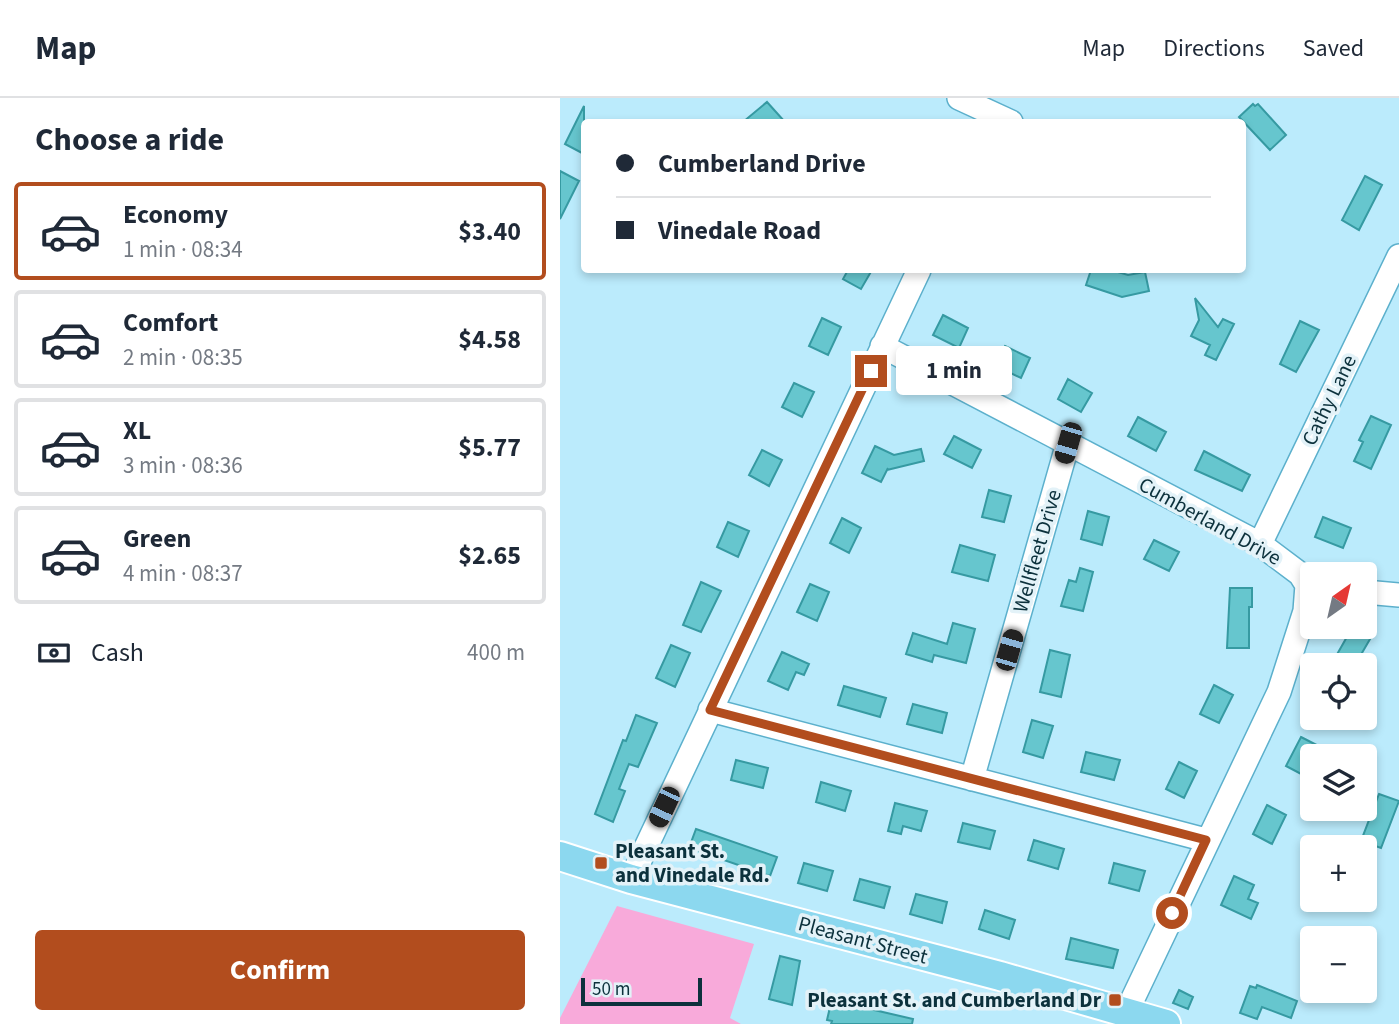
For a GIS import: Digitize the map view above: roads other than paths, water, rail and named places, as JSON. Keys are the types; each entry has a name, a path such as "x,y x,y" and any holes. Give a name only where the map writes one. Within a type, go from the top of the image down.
{"main road":[{"name":"Pleasant Street","path":"560,856 631,879 1127,1011 1166,1024"}],"street":[{"path":"959,98 995,119"},
{"name":"Cathy Lane","path":"1260,544 1399,256"},
{"path":"631,879 918,273"},
{"name":"Cumberland Drive","path":"882,346 1260,544 1300,576"},
{"name":"Wellfleet Drive","path":"972,779 1068,443"},
{"path":"1377,593 1399,595"},
{"name":"Cumberland Drive","path":"1127,1011 1286,674 1300,628"},
{"path":"710,710 1206,840"}],"place":[{"name":"Pleasant St. and Vinedale Rd.","path":"601,863"},
{"name":"Pleasant St. and Cumberland Dr","path":"1115,1000"}]}
